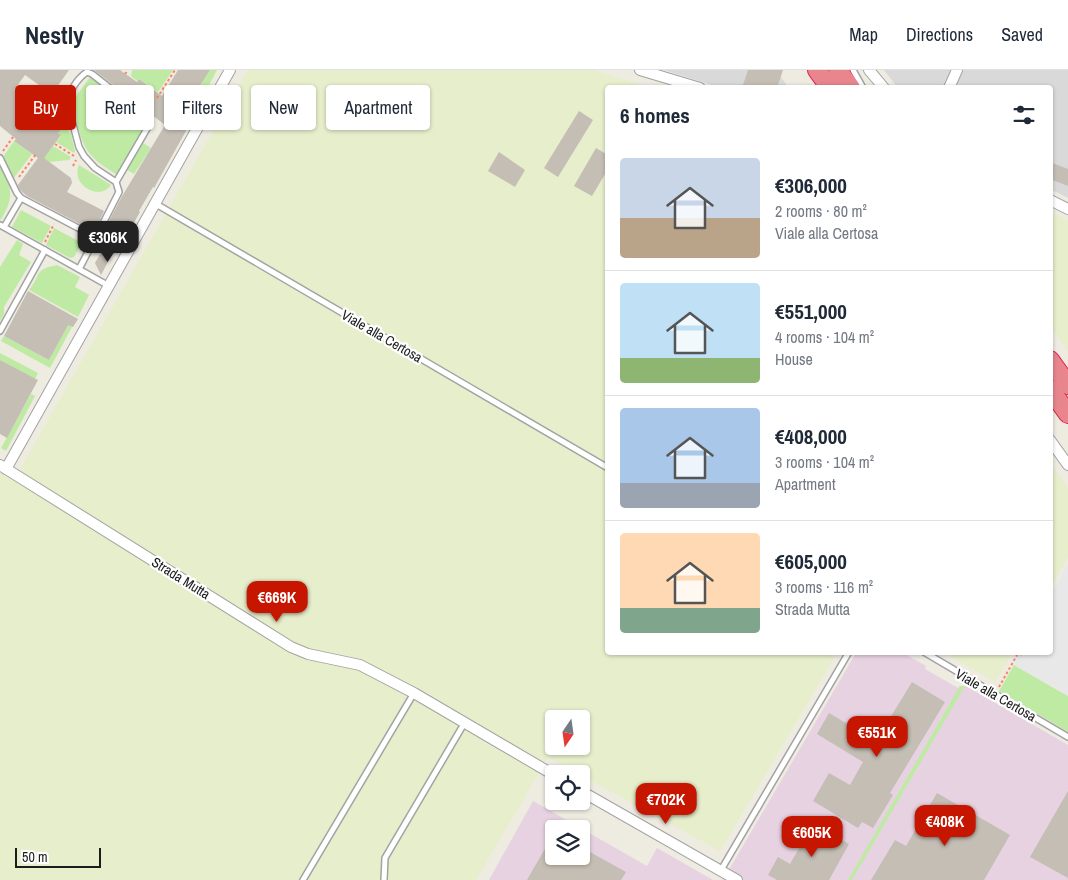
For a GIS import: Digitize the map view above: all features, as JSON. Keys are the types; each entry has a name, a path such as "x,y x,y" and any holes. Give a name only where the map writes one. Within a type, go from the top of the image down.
{"highway":[{"path":"817,70 828,85"},
{"path":"838,70 849,85"},
{"path":"1053,364 1068,385"},
{"path":"1053,393 1068,414"}],"street":[{"path":"3,467 156,204 230,70"},
{"path":"640,70 690,85"},
{"path":"870,70 882,85"},
{"path":"950,85 958,70"},
{"path":"1053,202 1068,210"},
{"path":"1053,444 1068,465"},
{"name":"Strada Mutta","path":"3,467 291,648 308,654 360,664 465,722 545,770"},
{"path":"590,796 738,880"}],"lane":[{"path":"854,70 862,85"},
{"path":"79,269 119,196 116,182 148,127 148,118 87,72 71,92 68,98 68,106 79,146 84,156 95,168 116,182"},
{"path":"0,156 21,198 80,229"},
{"path":"21,198 2,226 109,286"},
{"name":"Viale alla Certosa","path":"156,204 605,466"},
{"path":"88,233 96,237"},
{"path":"0,331 43,249"},
{"path":"721,870 847,655"},
{"name":"Viale alla Certosa","path":"929,655 1068,737"},
{"path":"303,880 414,693"},
{"path":"384,880 385,858 465,722"}],"path":[{"path":"125,74 128,70"},
{"path":"157,98 175,70"},
{"path":"0,156 13,137"},
{"path":"55,144 77,158 73,166"},
{"path":"13,185 36,154"},
{"path":"43,249 57,217"},
{"path":"995,694 1017,655"}],"shaded area":[{"path":"664,70 776,70 787,85 712,85"},
{"path":"884,70 1068,70 1068,198 1053,190 1053,85 895,85"},
{"path":"1068,565 1068,696 1011,663 1016,655 1053,655 1053,590"},
{"path":"855,655 907,655 926,666 925,669 958,688 966,686 1068,745 1068,880 723,880"},
{"path":"533,801 545,808 545,810 549,810 566,820 545,820 545,865 590,865 590,834 647,866 657,848 713,880 489,880"}],"green space":[{"path":"132,70 173,70 158,92 154,89 154,85 148,85 139,79 137,81 131,76"},
{"path":"210,70 217,70 209,85 200,85"},
{"path":"248,70 592,70 641,85 605,85 605,655 836,655 720,851 590,780 590,765 564,765 548,757 476,880 0,880 0,470 15,478 214,130 241,130 241,85 239,85"},
{"path":"90,77 101,85 86,85 86,130 143,130 117,175 97,162 88,151 76,121 76,96"},
{"path":"61,130 68,130 71,134 74,153 56,142 61,136 58,133"},
{"path":"14,141 32,154 13,179 3,157"},
{"path":"143,143 151,148 134,174 127,170"},
{"path":"53,146 71,157 69,160 49,162 41,156 46,149 49,151"},
{"path":"0,165 10,192 10,198 1,220 0,219"},
{"path":"79,165 111,185 106,190 100,192 87,188 79,179 77,172"},
{"path":"21,210 51,226 42,243 12,227"},
{"path":"1053,213 1068,221 1068,351 1053,330"},
{"path":"54,228 82,243 74,257 70,258 46,245"},
{"path":"17,240 23,244 19,255 31,262 4,307 4,314 0,321 0,267"},
{"path":"57,265 80,277 75,287 89,295 78,317 29,290 41,271"},
{"path":"68,324 72,327 50,368 1,341 4,336 49,360"},
{"path":"0,353 38,373 35,379 0,360"},
{"path":"31,394 35,396 6,451 1,448"},
{"path":"1053,468 1068,488 1068,557 1053,583"},
{"path":"948,655 1011,655 995,682"},
{"path":"1014,665 1068,696 1068,732 999,691"},
{"path":"960,686 965,686 852,880 848,880"}],"building":[{"path":"0,70 69,70 58,85 39,85 25,75 18,85 15,85 15,130 61,130 58,133 61,135 44,158 71,178 72,183 67,192 104,211 96,228 94,222 90,229 84,231 82,225 27,196 20,190 18,185 38,158 14,141 16,139 0,126"},
{"path":"94,70 120,70 137,82 139,79 147,85 113,85"},
{"path":"178,70 210,70 200,85 169,85"},
{"path":"748,70 783,70 778,85 743,85"},
{"path":"154,90 162,96 164,93 164,124 154,116"},
{"path":"579,111 593,120 558,177 544,168"},
{"path":"164,127 164,130 187,130 127,235 120,244 118,243 101,275 95,263 106,244 99,240 121,198"},
{"path":"596,148 605,153 605,174 592,196 574,186"},
{"path":"499,152 525,170 515,187 488,171"},
{"path":"1053,163 1068,169 1068,186 1053,180"},
{"path":"84,231 86,237 77,233"},
{"path":"28,291 78,319 73,327 68,325 49,360 4,336"},
{"path":"0,360 38,380 7,438 0,434"},
{"path":"912,682 945,702 890,793 893,795 873,828 862,822 858,828 813,801 829,773 850,785 863,762 817,734 829,713 876,741"},
{"path":"1068,791 1068,878 1030,857"},
{"path":"937,793 1010,835 984,880 871,880 895,840 906,846"},
{"path":"813,824 849,844 829,880 777,880 768,875 778,857 790,864"},
{"path":"545,849 545,865 590,865 590,852 626,872 621,880 527,880"}]}
